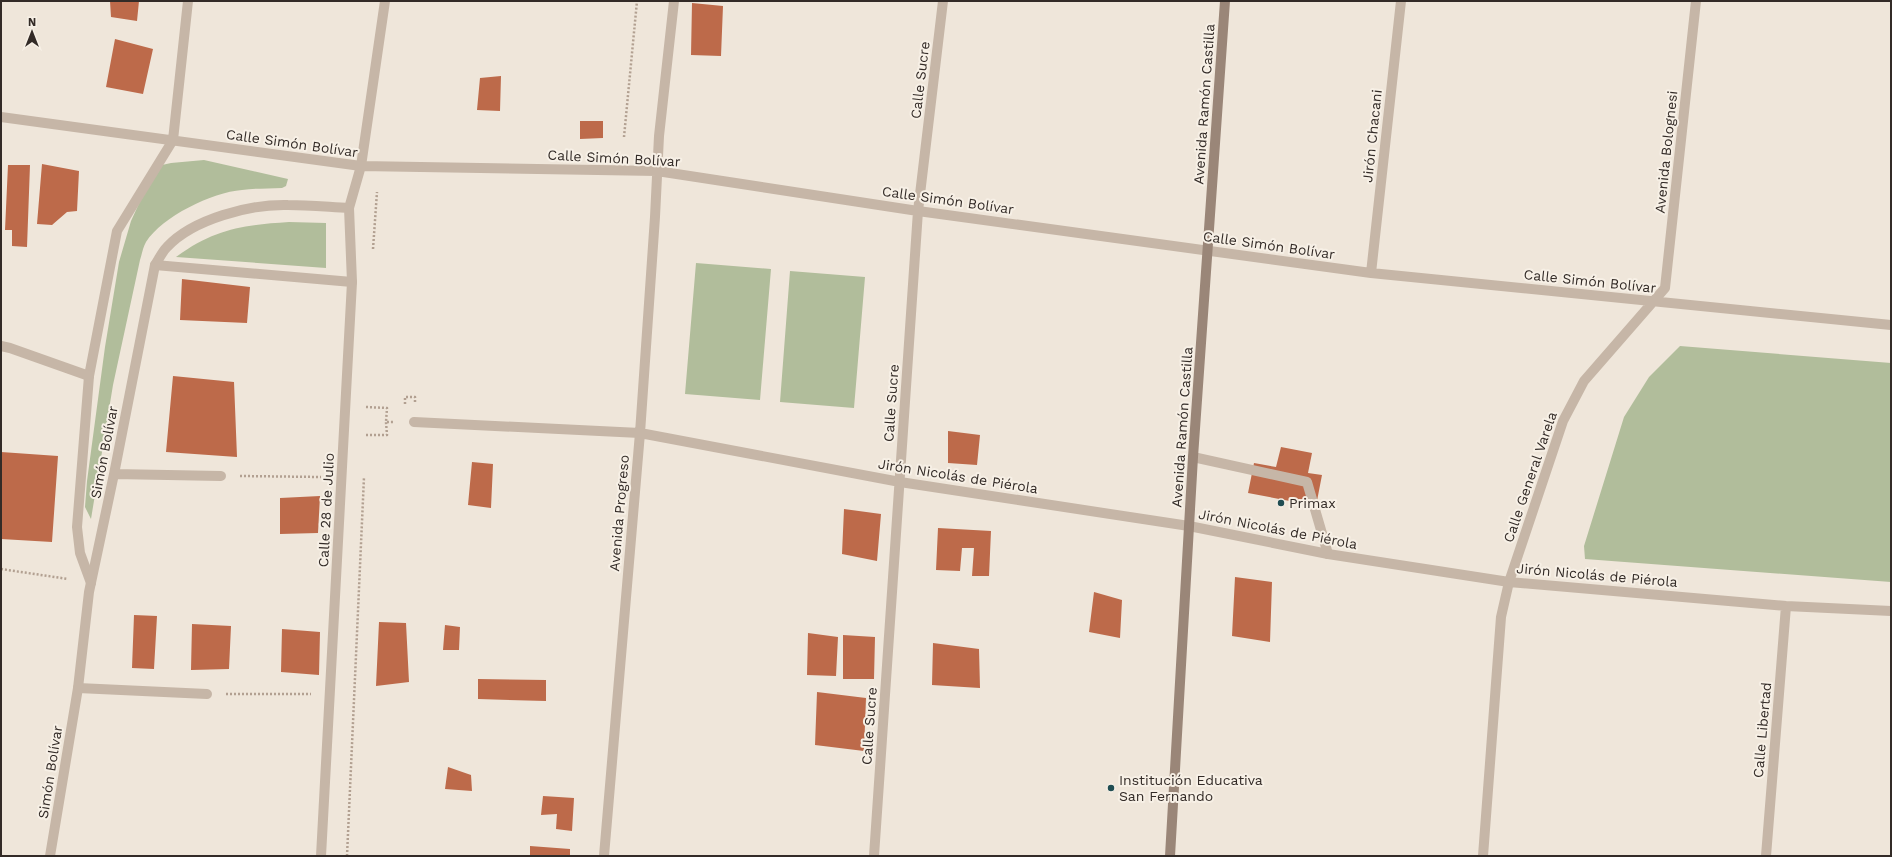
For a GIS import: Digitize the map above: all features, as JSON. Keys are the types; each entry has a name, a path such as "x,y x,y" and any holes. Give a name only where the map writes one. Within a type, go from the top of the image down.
{"main road":[{"name":"Avenida Ramón Castilla","path":"1170,856 1193,457 1225,1"}],"street":[{"path":"91,583 80,553 77,527 89,376 117,231 173,140 188,1"},
{"name":"Calle 28 de Julio","path":"321,856 352,282 349,208 361,166 385,1"},
{"name":"Avenida Progreso","path":"604,856 640,433 655,225 659,136 674,1"},
{"name":"Calle Sucre","path":"874,856 918,211 943,1"},
{"name":"Jirón Chacani","path":"1371,273 1401,1"},
{"name":"Avenida Bolognesi","path":"1652,302 1665,288 1696,1"},
{"name":"Calle Simón Bolívar","path":"1,117 361,166 657,171 918,211 1371,273 1891,325"},
{"name":"Simón Bolívar","path":"50,856 78,688 91,583 156,265 166,247 185,233 201,224 243,210 287,205 349,208"},
{"path":"156,265 352,282"},
{"name":"Calle General Varela","path":"1483,856 1501,617 1509,582 1563,421 1577,393 1598,363 1652,302"},
{"path":"1,346 89,376"},
{"name":"Jirón Nicolás de Piérola","path":"414,422 640,433 900,482 1189,526 1328,554 1509,582 1786,606 1891,611"},
{"path":"1193,457 1307,482 1328,554"},
{"path":"114,474 221,476"},
{"name":"Calle Libertad","path":"1766,856 1786,606"},
{"path":"78,688 207,694"}],"path":[{"path":"624,137 637,1"},
{"path":"404,410 405,397"},
{"path":"366,407 387,408 387,436 366,436"},
{"path":"386,422 398,422"},
{"path":"347,856 364,475"},
{"path":"221,476 342,478"},
{"path":"1,569 91,583"},
{"path":"207,694 330,694"}],"green space":[{"path":"204,160 288,179 286,186 282,188 252,189 230,192 217,195 189,207 175,215 153,233 146,242 140,260 113,385 91,519 85,507 87,481 105,347 119,262 131,221 153,173 162,165"},
{"path":"289,222 326,223 326,268 176,257 203,240 216,234 243,227"},
{"path":"696,263 771,269 760,400 685,394"},
{"path":"790,271 865,277 854,408 780,402"},
{"path":"1680,346 1891,363 1891,582 1585,559 1584,546 1624,417 1649,377"}],"building":[{"path":"110,1 139,1 137,21 111,17"},
{"path":"692,3 723,6 721,56 691,55"},
{"path":"115,39 153,49 143,94 106,87"},
{"path":"501,76 500,111 477,110 480,78"},
{"path":"580,121 603,121 603,138 580,139"},
{"path":"42,164 79,171 77,211 67,212 52,225 37,224"},
{"path":"8,165 30,165 27,247 12,246 12,230 5,230"},
{"path":"182,279 250,287 247,323 180,320"},
{"path":"173,376 234,382 237,457 166,452"},
{"path":"948,431 980,435 977,465 948,463"},
{"path":"1281,447 1312,453 1308,473 1322,475 1316,506 1248,493 1254,463 1276,467"},
{"path":"1,452 58,456 52,542 1,539"},
{"path":"472,462 493,464 491,508 468,505"},
{"path":"320,496 318,533 280,534 280,498"},
{"path":"844,509 881,514 877,561 842,554"},
{"path":"938,528 991,531 989,576 972,576 974,548 962,548 960,571 936,570"},
{"path":"1235,577 1272,582 1270,642 1232,636"},
{"path":"1094,592 1122,600 1120,638 1089,632"},
{"path":"134,615 157,616 154,669 132,668"},
{"path":"379,622 406,623 409,682 376,686"},
{"path":"192,624 231,626 229,669 191,670"},
{"path":"445,625 460,627 459,650 443,650"},
{"path":"282,629 320,632 319,675 281,672"},
{"path":"808,633 838,637 836,676 807,675"},
{"path":"843,635 875,637 874,679 843,679"},
{"path":"933,643 979,649 980,688 932,685"},
{"path":"478,679 546,680 546,701 478,699"},
{"path":"817,692 866,698 864,751 815,745"},
{"path":"448,767 471,775 472,791 445,789"},
{"path":"543,796 574,798 572,831 556,829 557,814 541,815"},
{"path":"530,846 570,849 570,856 530,856"}],"place":[{"name":"Primax","path":"1281,503"},
{"name":"Institución Educativa San Fernando","path":"1111,788"}]}
